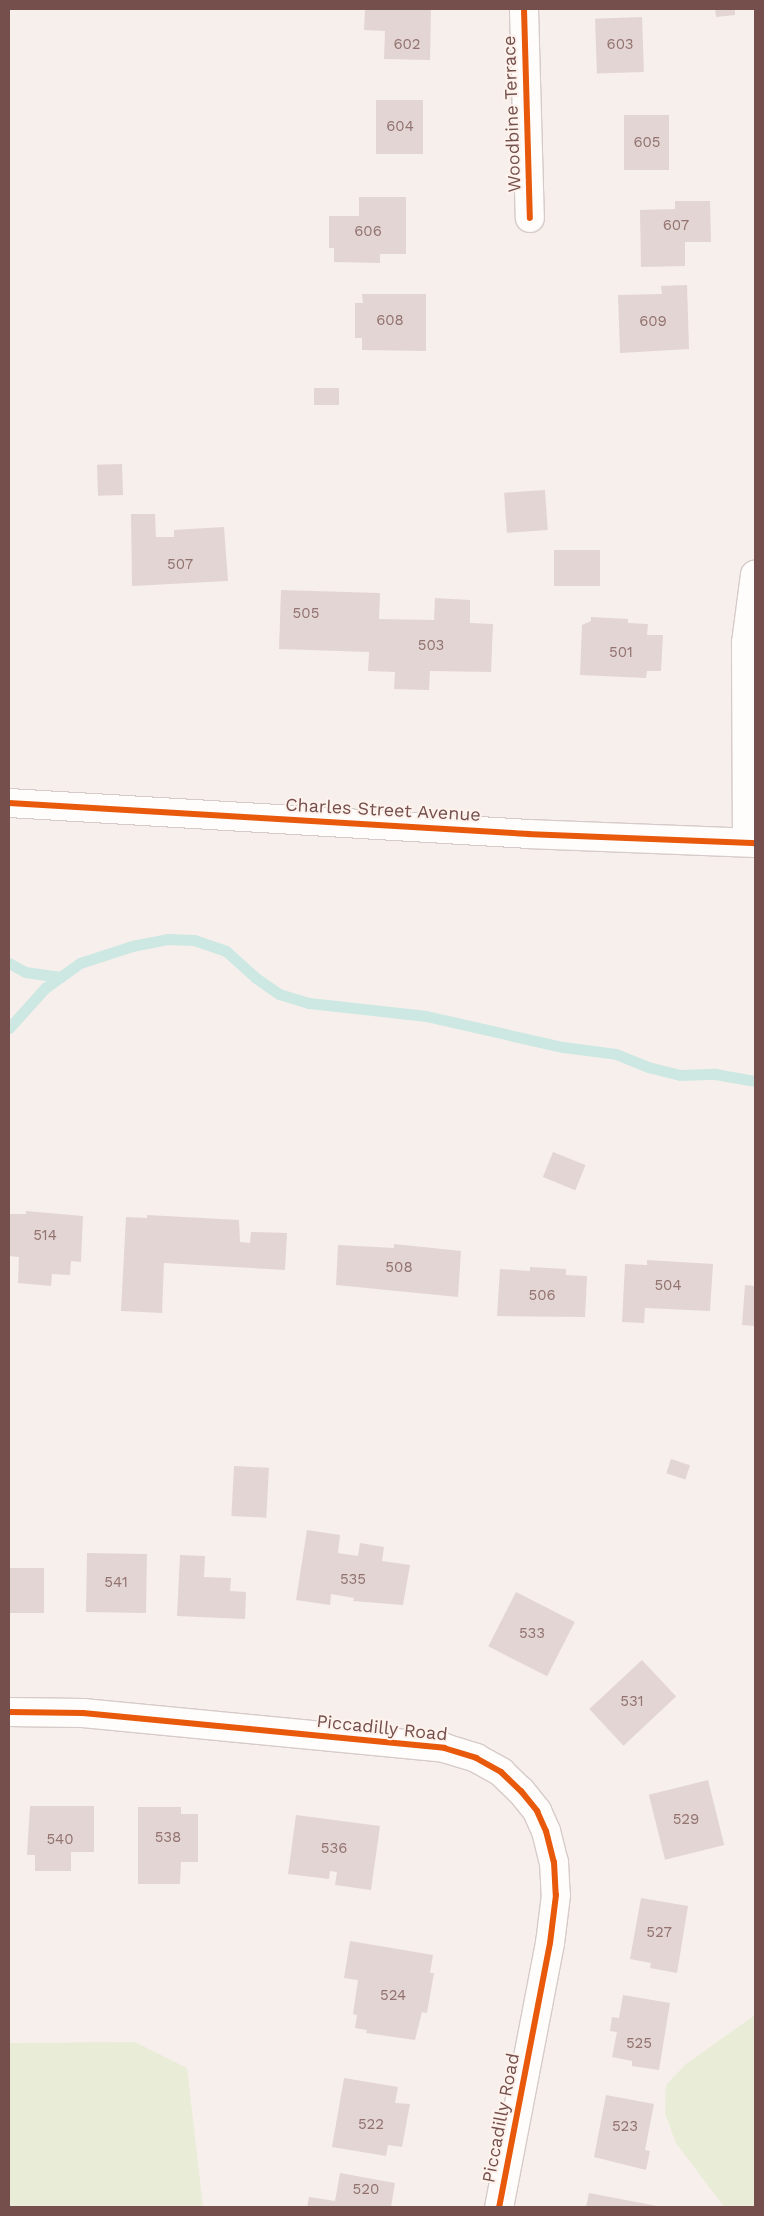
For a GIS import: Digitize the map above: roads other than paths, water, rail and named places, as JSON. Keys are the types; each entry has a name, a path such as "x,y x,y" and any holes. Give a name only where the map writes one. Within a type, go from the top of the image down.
{"street":[{"name":"Woodbine Terrace","path":"524,9 530,218"},
{"path":"751,842 746,644 755,575"},
{"name":"Charles Street Avenue","path":"9,803 529,834 751,842"},
{"name":"Piccadilly Road","path":"9,1712 83,1713 444,1748 484,1763 501,1772 521,1791 537,1811 546,1831 554,1862 556,1895 550,1943 499,2207"}],"waterway":[{"path":"9,1028 45,988 80,963 132,946 168,939 194,940 226,951 256,978 279,994 309,1003 426,1016 563,1047 616,1054 648,1067 680,1075 715,1074 755,1081"},
{"path":"9,963 25,972 61,977"}]}
